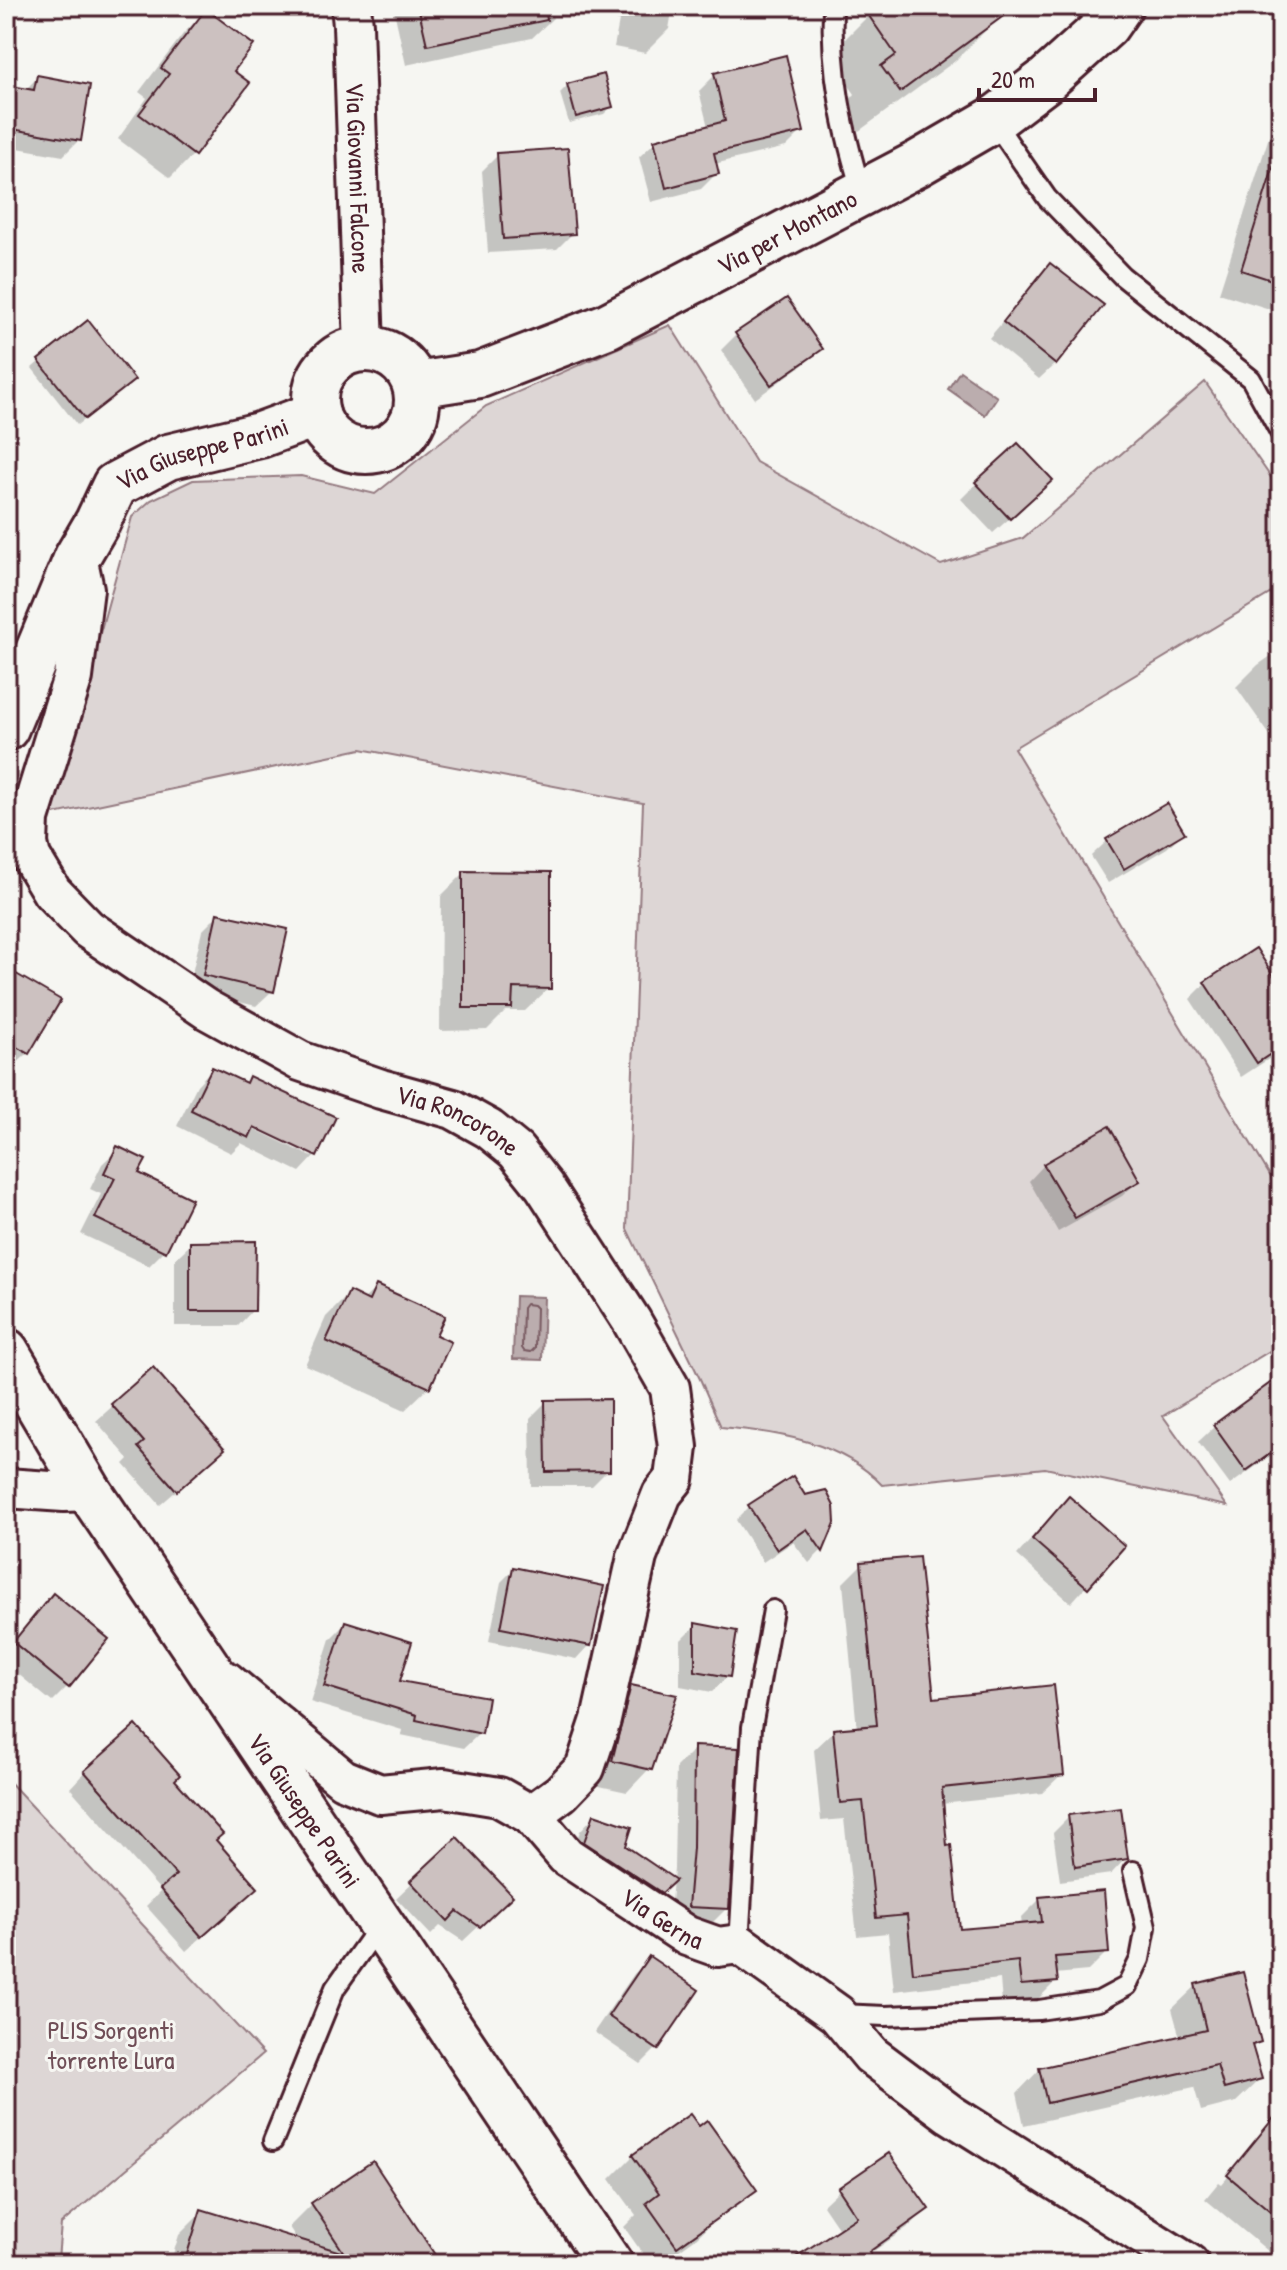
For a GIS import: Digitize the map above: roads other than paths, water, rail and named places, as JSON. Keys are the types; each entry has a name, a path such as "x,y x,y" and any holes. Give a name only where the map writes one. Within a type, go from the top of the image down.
{"street":[{"name":"Via Giovanni Falcone","path":"351,6 364,349"},
{"name":"Via per Montano","path":"416,385 480,375 607,326 862,193 993,120 1046,80 1106,26 1120,6"},
{"path":"364,349 386,352 404,366 416,385 417,408 408,429 391,444 369,451 346,447 328,434 317,414 315,391 325,370 341,355 364,349"},
{"name":"Via Giuseppe Parini","path":"6,728 77,557 115,485 168,457 260,435 317,414"},
{"name":"Via Roncorone","path":"77,557 84,589 73,677 29,819 31,857 52,892 101,938 206,1009 300,1061 381,1089 453,1109 498,1136 516,1151 544,1186 631,1320 670,1388 678,1447 674,1479 662,1494 637,1557 601,1720 585,1768 561,1793 531,1815"},
{"name":"Via Giuseppe Parini","path":"6,1351 89,1491 610,2264"},
{"path":"6,1488 89,1491"},
{"name":"Via Gerna","path":"208,1666 343,1779 380,1794 444,1788 499,1797 531,1815 566,1856 687,1936 718,1947 739,1944 837,2014 871,2055 950,2114 1189,2264"}],"lane":[{"path":"833,6 831,47 836,94 862,193"},
{"path":"993,120 1047,198 1122,276 1251,379 1281,434"},
{"path":"739,1944 752,1727 773,1610"},
{"path":"837,2014 885,2016 1023,2010 1099,2001 1127,1986 1140,1959 1146,1927 1133,1871"},
{"path":"273,2141 335,1988 381,1923"}],"water":[{"path":"960,371 997,397 985,415 948,389"},
{"path":"515,1296 544,1297 542,1360 513,1359"}],"park label":[{"name":"PLIS Sorgenti torrente Lura","path":"111,2045"}]}
